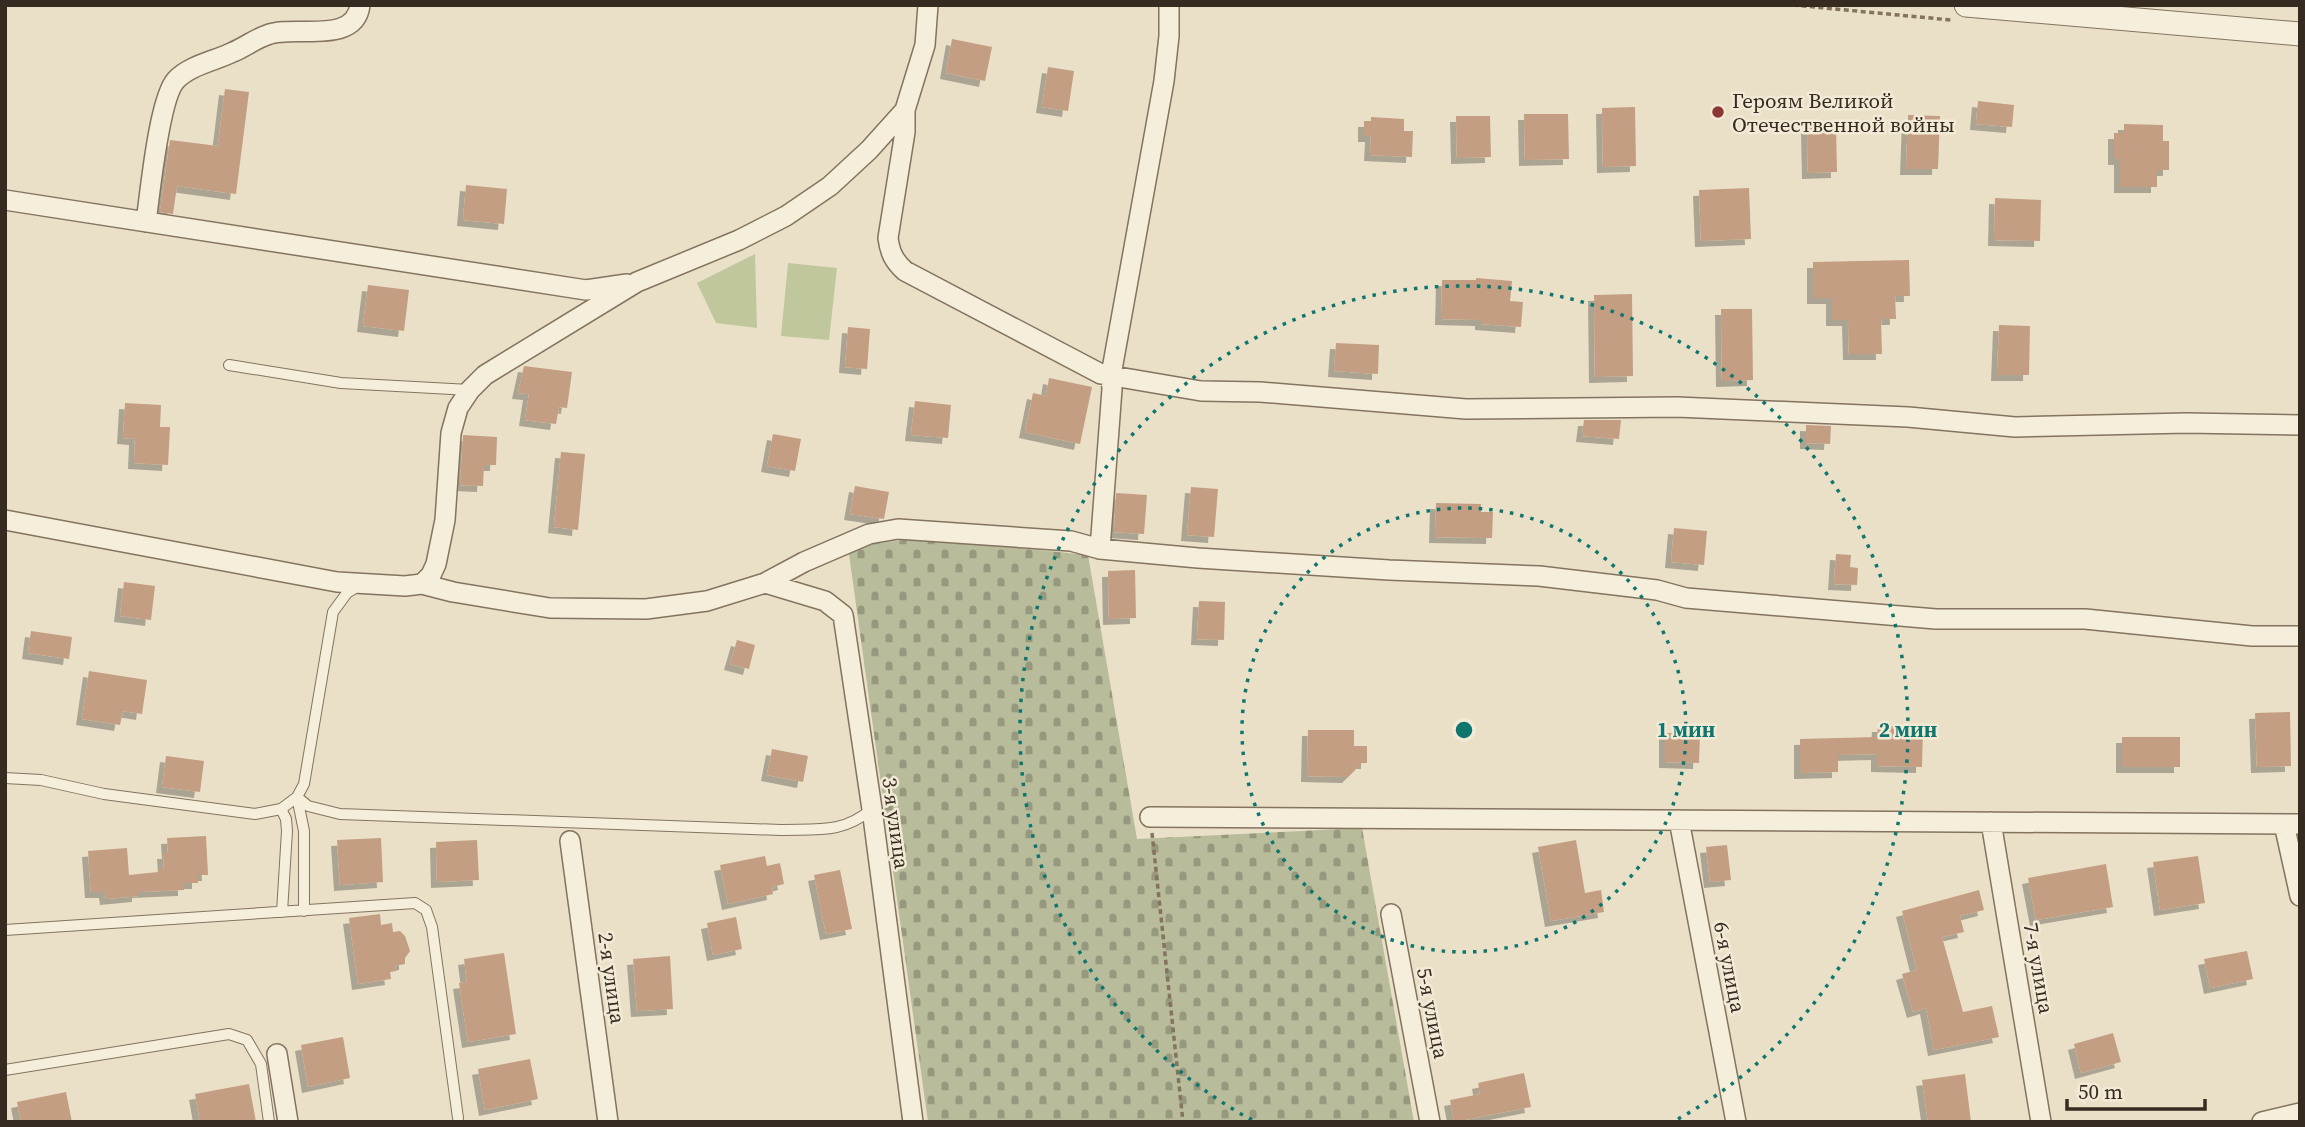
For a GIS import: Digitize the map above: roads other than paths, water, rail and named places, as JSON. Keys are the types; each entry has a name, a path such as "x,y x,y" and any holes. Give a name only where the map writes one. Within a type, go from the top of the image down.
{"street":[{"path":"146,222 165,105 173,82 186,72 234,52 267,34 285,29 329,32 341,29 353,22 360,5"},
{"path":"928,5 925,45 905,110 905,132 888,239 890,253 905,271 1101,374 1201,391 1273,393 1466,409 1704,408 1908,417 2015,427 2186,423 2300,425"},
{"path":"1101,549 1111,375 1164,81 1169,5"},
{"path":"1966,5 2300,34"},
{"path":"422,584 431,575 436,564 445,520 451,433 458,408 470,390 485,375 637,282 740,240 786,216 830,186 869,150 905,110"},
{"path":"5,201 586,290 637,282"},
{"path":"5,520 337,583 405,586 422,584 453,592 550,608 646,609 707,601 765,583 804,562 869,534 898,529 1071,541 1101,549 1198,558 1539,576 1657,590 1686,598 1936,619 2085,619 2252,635 2300,636"},
{"name":"3-я улица","path":"765,583 825,601 843,615 872,809 913,1122"},
{"path":"1150,817 2292,824 2300,896"},
{"name":"6-я улица","path":"1679,820 1736,1122"},
{"name":"7-я улица","path":"1991,822 2041,1122"},
{"name":"2-я улица","path":"570,841 608,1122"},
{"name":"5-я улица","path":"1391,914 1430,1122"},
{"path":"277,1054 288,1122"},
{"path":"2262,1122 2300,1113"}],"lane":[{"path":"229,365 341,383 470,390"},
{"path":"5,779 40,780 104,794 255,814 281,808 297,797 304,784 333,612 347,593 363,584"},
{"path":"297,797 308,806 340,814 781,830 841,828 872,809"},
{"path":"297,797 304,831 304,911"},
{"path":"281,808 287,831 282,912"},
{"path":"5,930 415,903 426,910 432,927 458,1118"},
{"path":"5,1070 229,1034 247,1040 261,1064 269,1122"}],"place":[{"name":"Героям Великой Отечественной войны","path":"1718,112"}]}
